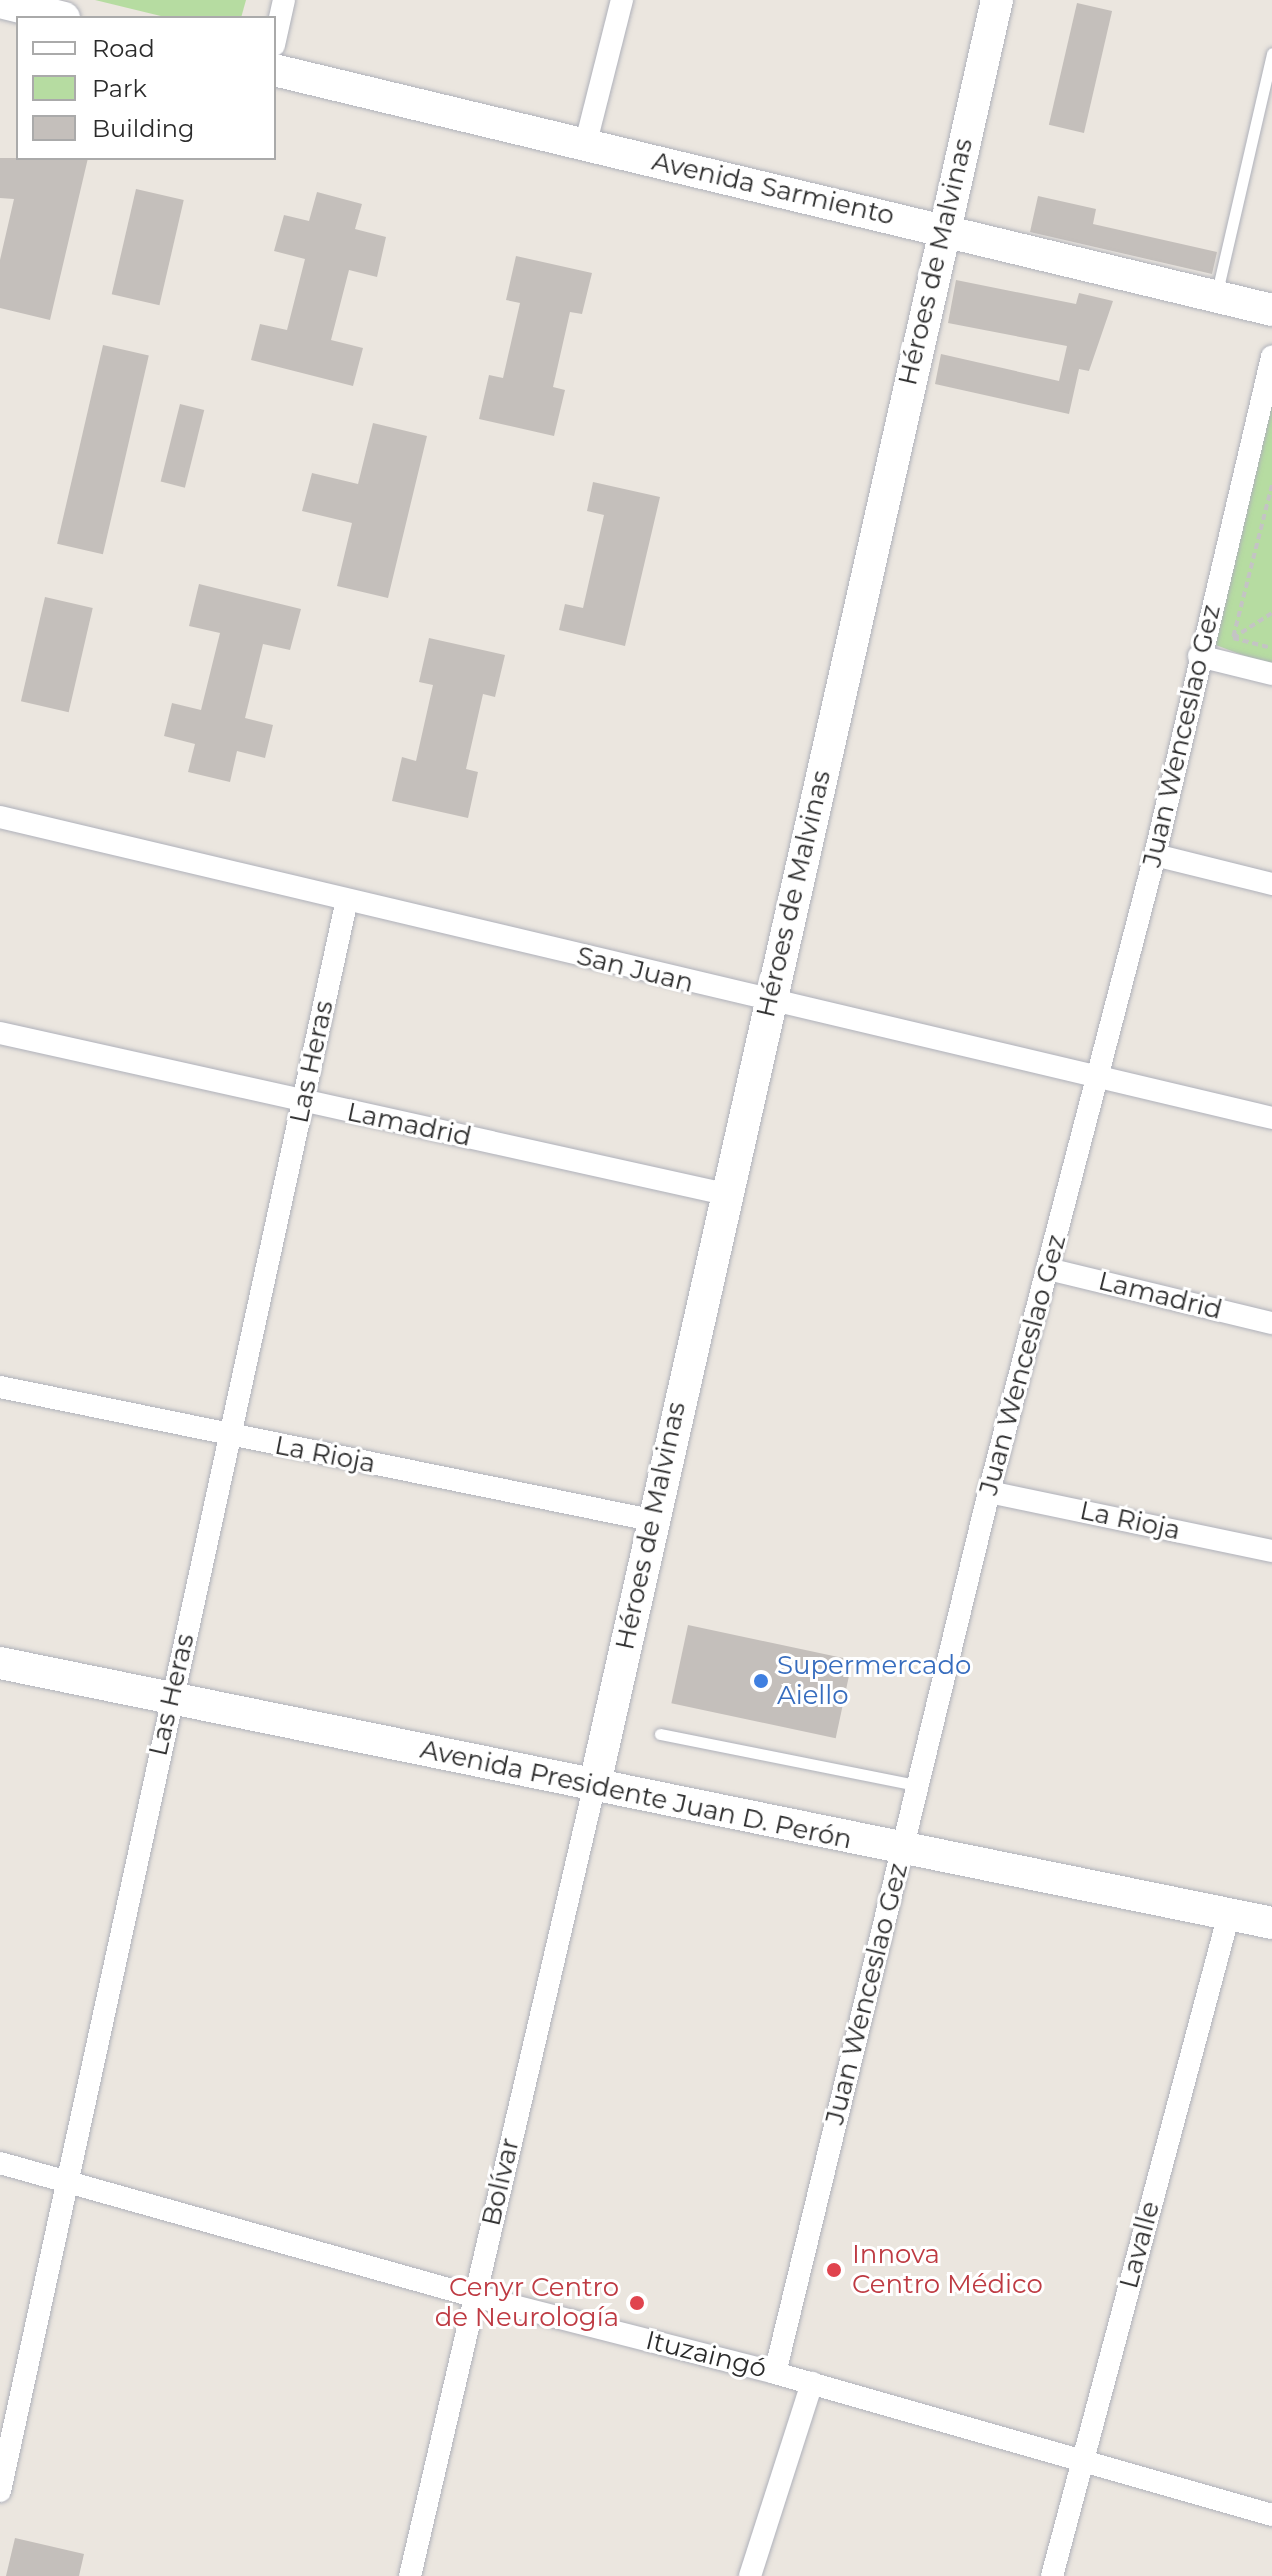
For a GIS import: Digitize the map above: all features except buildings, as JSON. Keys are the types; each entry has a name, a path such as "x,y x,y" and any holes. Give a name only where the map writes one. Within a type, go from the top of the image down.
{"main road":[{"name":"Héroes de Malvinas","path":"594,1788 651,1520 942,229 997,0"},
{"path":"0,2 44,10"},
{"name":"Avenida Sarmiento","path":"276,70 1272,310"},
{"name":"Avenida Presidente Juan D. Perón","path":"0,1663 173,1695 594,1788 1272,1923"}],"street":[{"path":"276,36 284,0"},
{"path":"585,146 622,0"},
{"name":"Juan Wenceslao Gez","path":"775,2373 989,1492 1155,855 1199,656 1272,357"},
{"path":"1199,656 1272,674"},
{"name":"San Juan","path":"0,817 770,1002 1272,1118"},
{"path":"1155,855 1272,884"},
{"name":"Las Heras","path":"0,2491 64,2180 347,900"},
{"name":"Lamadrid","path":"0,1033 725,1194"},
{"name":"Lamadrid","path":"1048,1269 1272,1323"},
{"name":"La Rioja","path":"0,1387 651,1520"},
{"name":"La Rioja","path":"989,1492 1272,1551"},
{"name":"Bolívar","path":"410,2576 594,1788"},
{"name":"Lavalle","path":"1052,2576 1229,1914"},
{"name":"Ituzaingó","path":"0,2163 474,2296 812,2383 1272,2515"},
{"path":"750,2576 812,2383"}],"lane":[{"path":"1216,297 1272,53"},
{"path":"660,1734 916,1785"}],"path":[{"path":"1233,638 1270,503 1272,485"},
{"path":"1199,656 1272,613"},
{"path":"1233,638 1272,648"}],"green space":[{"path":"95,0 246,0 242,16 161,16"},
{"path":"1272,394 1272,666 1213,644"}],"place":[{"name":"Supermercado Aiello","path":"761,1681"},
{"name":"Innova Centro Médico","path":"834,2270"},
{"name":"Cenyr Centro de Neurología","path":"637,2303"}]}
